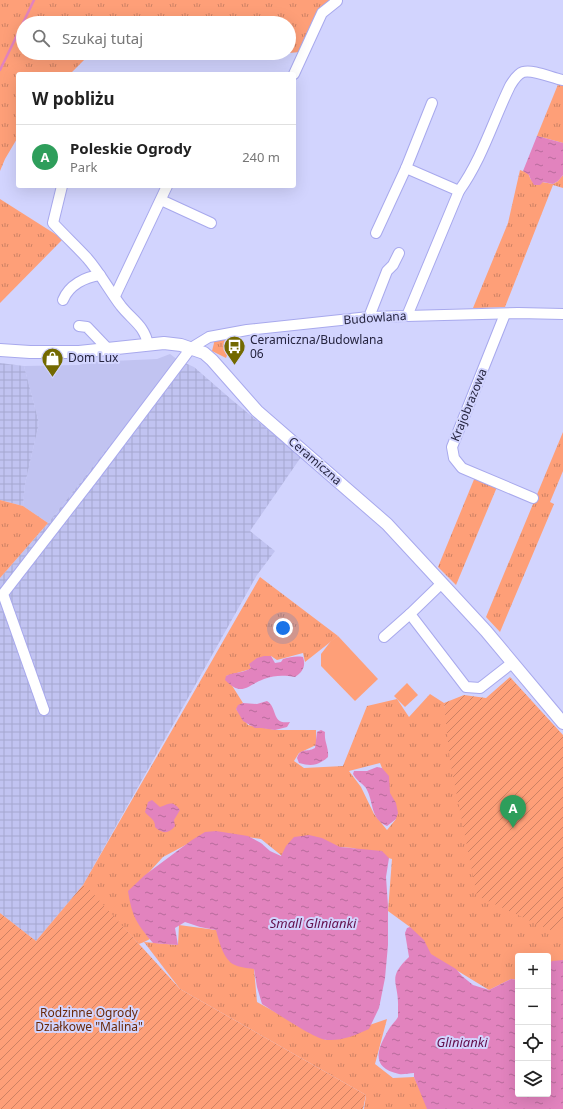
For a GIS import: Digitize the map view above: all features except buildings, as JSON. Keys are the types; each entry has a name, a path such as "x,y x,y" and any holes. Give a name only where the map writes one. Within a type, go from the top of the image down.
{"street":[{"path":"295,72 322,13 337,1"},
{"path":"407,316 459,191 474,167 503,99 516,77 522,72 531,72 563,80"},
{"path":"376,233 406,168 432,103"},
{"path":"406,168 459,191"},
{"path":"62,188 53,223 86,257 116,296 121,306 139,324 145,334 148,345"},
{"path":"116,296 167,188"},
{"path":"161,200 211,223"},
{"path":"369,317 386,272 399,253"},
{"path":"63,300 65,295 79,282 88,277 100,275"},
{"name":"Krajobrazowa","path":"505,314 452,447 454,458 462,468 533,498"},
{"name":"Budowlana","path":"191,348 208,337 247,330 369,317 563,314"},
{"path":"79,326 87,328 108,349"},
{"name":"Ceramiczna","path":"0,350 79,352 173,344 191,348 204,354 212,360 257,411 387,524 486,631 563,723"},
{"path":"44,710 3,594 191,348"},
{"path":"384,637 442,583"},
{"path":"410,614 466,687 480,688 512,663"}],"shaded area":[{"path":"170,354 178,360 48,523 23,506 25,484 39,423 24,366 79,365 90,362 157,359"},
{"path":"178,360 194,367 301,457 250,531 275,551 257,575 83,885 36,941 0,913 0,578 48,523"},
{"path":"0,363 24,366 39,423 25,484 23,506 0,500"}],"green space":[{"path":"0,0 330,0 300,52 296,52 296,16 16,16 16,60 84,60 72,72 16,72 16,140 0,171"},
{"path":"559,82 563,84 563,143 537,136"},
{"path":"520,170 528,173 531,180 553,184 563,175 563,188 553,185 505,307 473,308 508,223"},
{"path":"0,199 63,239 0,303"},
{"path":"235,336 226,358 212,351 214,343 213,339"},
{"path":"563,432 563,471 550,502 554,504 500,632 486,617"},
{"path":"475,477 497,487 456,585 438,567"},
{"path":"0,500 23,506 48,523 0,578"},
{"path":"260,577 338,636 305,662 303,653 277,660 271,656 250,664 251,669 226,676 243,703 236,709 248,725 275,730 316,730 316,745 299,753 294,761 304,768 343,766 367,706 397,699 409,717 430,694 444,703 469,852 563,925 563,962 551,964 551,953 515,953 515,980 511,979 489,990 425,951 410,927 388,911 392,859 353,848 340,847 282,856 261,839 210,832 163,857 129,894 135,916 150,939 139,944 83,885","holes":["380,763 396,819 387,830 374,814 361,787 349,771"]},
{"path":"338,636 378,679 355,701 321,666 321,654 331,641"},
{"path":"510,677 563,735 563,927 550,930 477,896 450,761 444,703 464,695 486,698"},
{"path":"407,683 418,695 405,707 394,696"},
{"name":"Rodzinne Ogrody Działkowe \"Malina\"","path":"83,885 88,888 180,989 366,1095 363,1109 0,1109 0,913 36,941"},
{"path":"179,925 216,930 254,969 257,1002 326,1040 387,1019 375,1064 393,1078 414,1077 429,1109 364,1109 366,1095 180,989 144,942 178,945"}],"water":[{"path":"537,136 563,143 563,175 553,184 543,182 540,185 534,185 529,175 523,171"},
{"path":"271,656 275,663 281,662 283,659 303,657 304,666 302,671 295,677 272,677 240,689 231,685 225,680 226,676 248,670 251,668 249,664 257,658"},
{"path":"267,701 273,708 277,719 284,722 290,722 287,727 275,730 255,728 243,721 236,709 238,705 243,703 257,704"},
{"path":"321,730 325,732 328,757 322,762 315,764 308,765 299,763 297,758 300,752 315,748 317,732"},
{"path":"377,767 382,768 389,776 390,793 396,803 398,813 396,819 387,826 375,815 369,793 353,774 354,771 367,771"},
{"path":"152,800 160,807 173,804 180,810 174,820 175,826 170,831 163,832 155,827 153,820 145,812 148,802"},
{"name":"Small Glinianki","path":"216,831 248,836 261,843 270,851 281,856 286,846 294,837 309,835 322,838 340,847 382,851 389,858 386,877 388,945 385,978 379,1008 369,1029 343,1039 327,1040 313,1035 285,1019 262,1004 254,969 232,964 227,959 216,930 185,922 175,928 178,945 153,943 143,931 133,914 128,891 145,875 192,840 205,832"},
{"name":"Glinianki","path":"410,927 424,940 431,954 456,969 473,985 489,990 511,979 515,980 515,1097 551,1097 551,962 563,960 563,1109 427,1109 414,1077 414,1073 399,1074 384,1067 380,1062 379,1050 385,1036 398,1017 398,998 395,980 398,970 409,957 405,933 407,928"}],"waterway":[{"path":"26,16 34,0"},
{"path":"0,70 16,37"}],"place":[{"name":"Ceramiczna/Budowlana 06","path":"235,366"},
{"name":"Dom Lux","path":"53,378"},
{"name":"Poleskie Ogrody","path":"513,828"}]}
